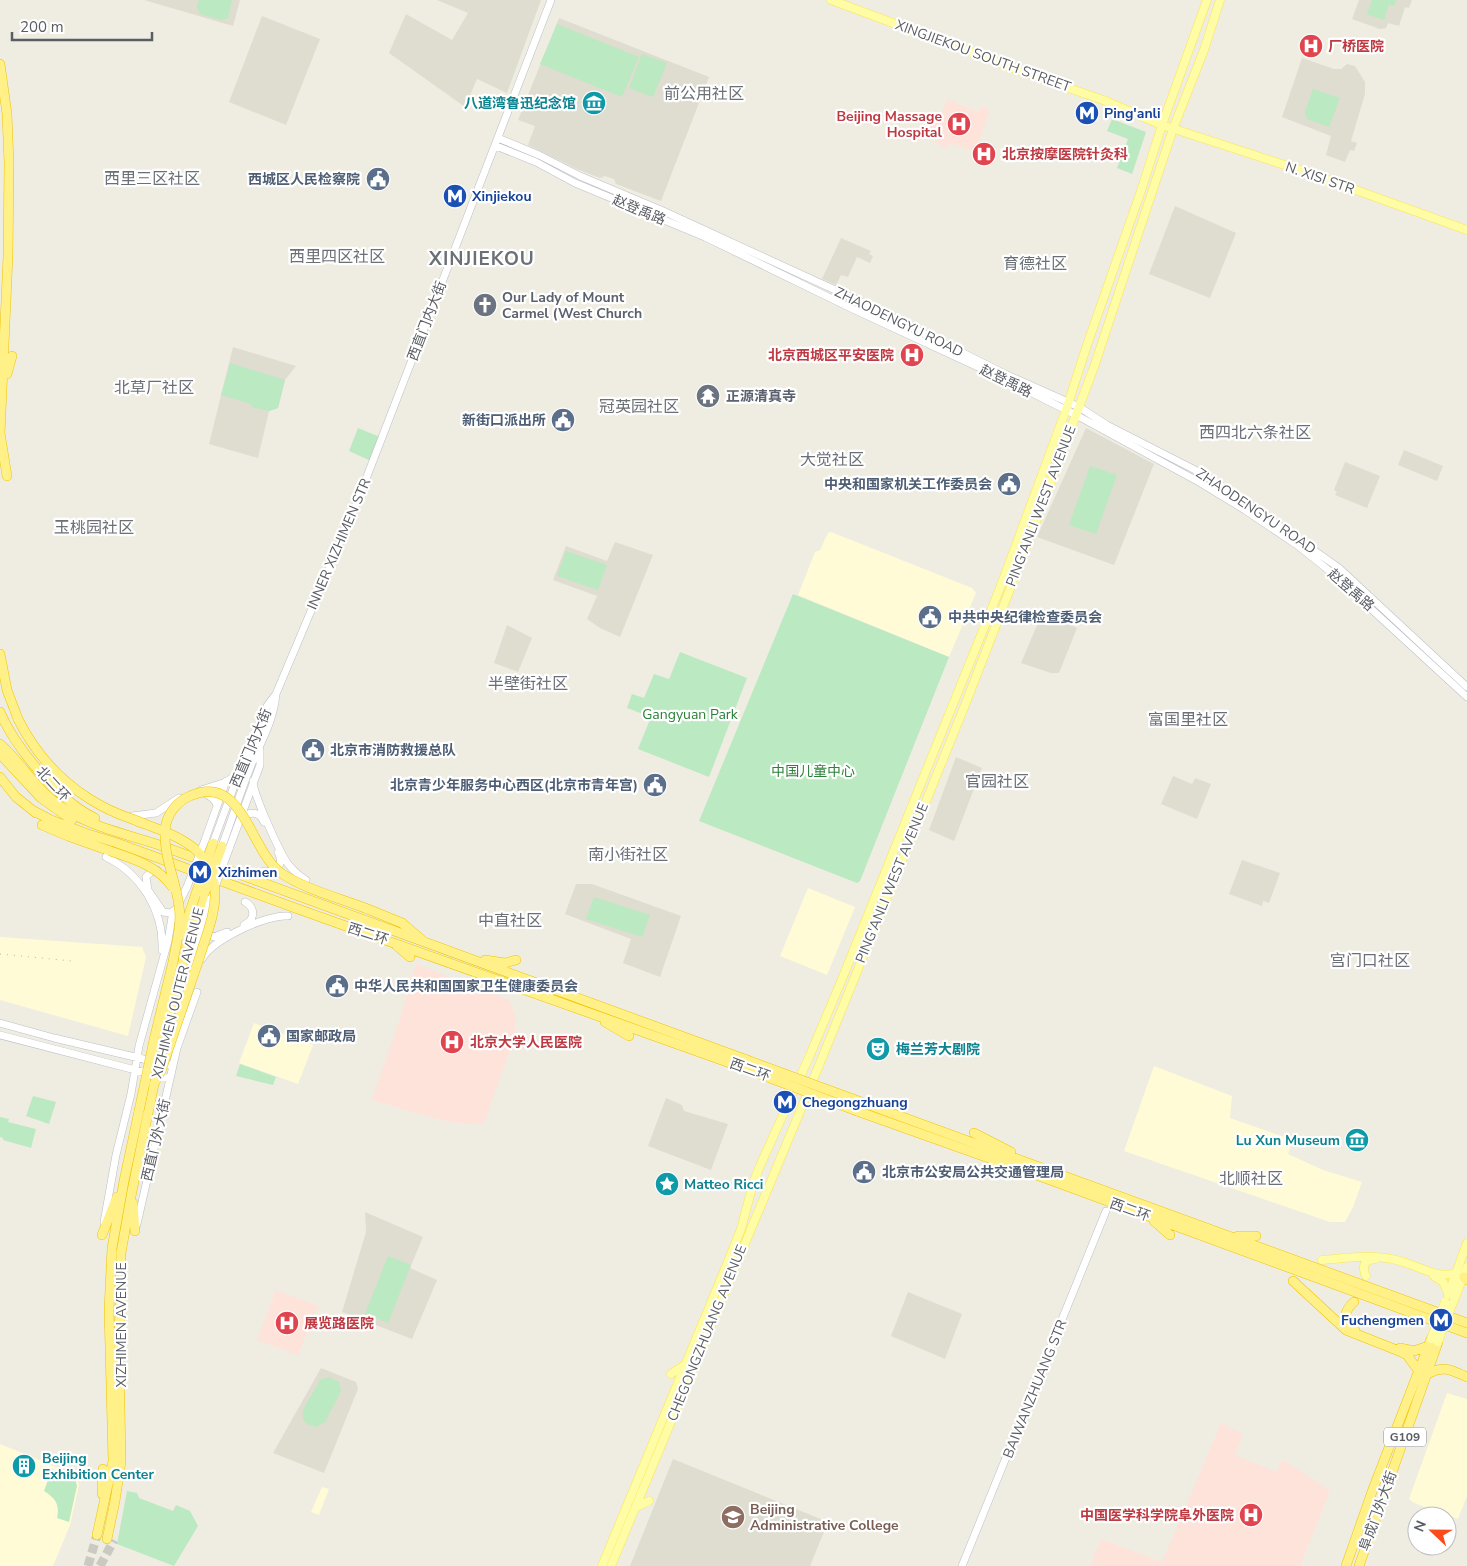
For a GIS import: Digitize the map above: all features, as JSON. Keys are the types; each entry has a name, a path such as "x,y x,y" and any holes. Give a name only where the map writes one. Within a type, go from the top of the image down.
{"highway":[{"path":"0,64 7,114 9,164 8,256 0,434 7,476"},
{"path":"7,114 15,134"},
{"path":"2,391 12,356"},
{"path":"0,654 9,696 18,719 30,740 54,770 74,788 112,811 183,840 198,852 211,872 215,893 213,913 165,1059 154,1084"},
{"name":"北二环","path":"1,715 17,742 59,792 74,806 88,815 127,834"},
{"path":"0,744 57,804 94,824 127,834"},
{"path":"0,754 39,796 56,810 78,824 117,842"},
{"path":"0,777 16,797 68,836"},
{"path":"173,962 180,919 179,905 166,845 167,822 175,807 184,799 196,794 212,793 226,798 238,808 246,819 265,856 280,872 302,884 397,921 411,928 427,943"},
{"name":"西二环","path":"32,810 72,828 117,842 307,912 581,1009 746,1064"},
{"path":"42,824 108,854 140,862 154,869 164,877 176,893"},
{"name":"西二环","path":"127,834 427,943 859,1107 1044,1173 1231,1236 1467,1323"},
{"name":"XIZHIMEN OUTER AVENUE","path":"143,1112 154,1084 163,1038 189,938 217,844"},
{"name":"XIZHIMEN OUTER AVENUE","path":"143,1112 157,1024 173,962 217,844"},
{"path":"392,942 410,957"},
{"path":"464,957 505,963 516,960"},
{"path":"581,1009 629,1036"},
{"name":"XIZHIMEN AVENUE","path":"97,1535 113,1461 109,1310 112,1248 124,1181 143,1112"},
{"name":"XIZHIMEN AVENUE","path":"107,1539 121,1461 119,1354 121,1253 143,1112"},
{"path":"974,1133 1044,1173"},
{"path":"993,1169 1044,1173"},
{"name":"西二环","path":"1044,1173 1148,1216 1361,1296 1467,1333"},
{"path":"102,1235 124,1181"},
{"path":"132,1191 135,1230"},
{"path":"1148,1216 1170,1235"},
{"path":"1231,1236 1256,1236"},
{"path":"1293,1281 1346,1330 1399,1351 1406,1355 1423,1372 1438,1368 1467,1377"},
{"path":"1344,1299 1361,1296"},
{"path":"1354,1302 1348,1307 1345,1314 1346,1322 1352,1329 1409,1351 1420,1350 1433,1345 1442,1362 1467,1372"},
{"name":"阜成门外大街","path":"1359,1566 1433,1345"},
{"name":"阜成门外大街","path":"1346,1566 1373,1489 1423,1372"},
{"path":"101,1518 103,1469"}],"main road":[{"name":"INNER XIZHIMEN STR","path":"276,694 359,496 551,0"},
{"name":"XINGJIEKOU SOUTH STREET","path":"831,0 1103,100 1173,129"},
{"name":"PING'ANLI WEST AVENUE","path":"790,1096 804,1069 840,984 1000,588 1067,406 1142,191 1162,126 1208,0"},
{"name":"PING'ANLI WEST AVENUE","path":"804,1101 964,705 1078,411 1173,129 1204,50 1220,0"},
{"name":"N. XISI STR","path":"1173,129 1303,171 1467,230"},
{"name":"ZHAODENGYU ROAD","path":"497,142 539,155 580,176 670,214 860,301 1203,474 1338,568 1467,687"},
{"name":"赵登禹路","path":"1078,411 1211,489 1297,545 1350,588 1467,697"},
{"name":"西直门内大街","path":"217,844 261,746 275,709 276,694"},
{"name":"西直门内大街","path":"217,844 239,773 249,753 267,706 276,694"},
{"path":"239,820 260,765 261,746"},
{"path":"132,816 156,813 189,793 226,781 239,773"},
{"path":"217,807 226,781"},
{"path":"254,782 256,796 285,859 306,880"},
{"path":"170,831 163,824 164,816 172,806 187,796 199,792 205,793 216,801 217,844 211,897 192,973 197,992"},
{"path":"159,870 153,870 146,877 148,890 163,912 170,913 175,909 187,887 217,844 239,820 252,812 260,815 263,819 281,860 276,870 264,871"},
{"path":"108,854 135,878 154,906 162,927 161,963"},
{"path":"202,929 208,935 216,937 249,922 252,918 253,910 245,902"},
{"path":"102,1235 116,1155 137,1058 175,909"},
{"path":"197,992 195,982 197,973 203,956 209,948 264,919 275,916 288,916"},
{"name":"西直门外大街","path":"135,1230 177,1048 197,992"},
{"path":"0,1023 173,1066"},
{"path":"0,1035 170,1079"},
{"name":"CHEGONGZHUANG AVENUE","path":"602,1566 741,1229 753,1184 790,1096"},
{"name":"CHEGONGZHUANG AVENUE","path":"611,1566 804,1101"},
{"name":"BAIWANZHUANG STR","path":"962,1566 1106,1211"},
{"path":"1448,1293 1463,1281 1467,1243"},
{"path":"1322,1260 1373,1256 1389,1257 1463,1281"},
{"path":"1366,1276 1363,1269 1364,1263 1369,1260 1390,1260 1440,1279 1448,1293 1449,1304"},
{"path":"1433,1345 1449,1304 1463,1281 1467,1267"},
{"path":"671,1374 686,1364"},
{"path":"636,1508 649,1502"}],"shaded area":[{"path":"144,0 240,0 233,26"},
{"path":"437,0 541,0 507,93 477,79 465,107 389,53 406,14 452,40 468,13"},
{"path":"1359,0 1412,0 1409,8 1405,7 1399,26 1388,23 1386,28 1380,29 1352,19"},
{"path":"262,16 320,39 286,125 229,102"},
{"path":"559,18 709,77 661,201 616,184 614,179 605,176 600,178 577,169 528,145 535,126 518,120"},
{"path":"1302,58 1334,69 1341,69 1347,64 1355,66 1365,82 1365,94 1351,141 1357,143 1354,151 1350,150 1345,162 1326,155 1331,136 1282,117"},
{"name":"Beijing Massage Hospital","path":"947,99 978,112 981,106 990,110 975,152 951,143 947,149 935,142 938,135 929,130 937,115 940,117"},
{"path":"1175,206 1236,233 1210,298 1149,274"},
{"path":"841,238 871,251 869,254 873,256 870,263 857,257 848,277 841,275 836,285 822,279"},
{"path":"233,347 296,366 285,380 278,408 269,411 258,458 209,444"},
{"path":"1086,428 1154,464 1114,565 1037,537"},
{"path":"1404,450 1443,466 1437,481 1398,465"},
{"path":"1345,462 1380,476 1367,508 1335,495 1337,492 1334,490"},
{"path":"831,532 972,588 976,593 949,657 798,595 815,552 820,550 828,533"},
{"path":"615,542 653,555 620,637 600,628 587,619 597,596 553,580 566,546 607,561"},
{"path":"1043,611 1077,628 1059,673 1051,673 1021,663"},
{"path":"507,625 532,638 518,672 494,663"},
{"path":"956,757 982,768 954,841 929,830"},
{"path":"1173,776 1192,784 1195,778 1211,784 1197,819 1161,804"},
{"path":"1242,860 1280,873 1269,903 1263,901 1262,906 1229,894"},
{"path":"576,884 592,884 681,916 660,977 623,963 631,939 565,914"},
{"path":"808,888 855,907 827,975 780,956"},
{"path":"0,937 142,947 146,957 128,1036 0,1000"},
{"name":"北京大学人民医院","path":"416,964 509,1000 516,1018 514,1039 484,1123 466,1124 436,1119 372,1100"},
{"path":"254,1023 313,1045 298,1084 239,1063"},
{"path":"1154,1066 1232,1096 1230,1118 1293,1140 1288,1154 1323,1170 1362,1182 1345,1222 1330,1222 1124,1151"},
{"path":"666,1098 682,1105 684,1111 728,1124 711,1170 648,1146"},
{"path":"365,1212 423,1237 410,1268 437,1280 412,1339 342,1312 366,1232"},
{"name":"展览路医院","path":"276,1290 318,1306 298,1355 257,1340"},
{"path":"908,1292 962,1314 945,1359 891,1336"},
{"path":"321,1368 356,1382 358,1389 324,1473 273,1453"},
{"path":"1447,1393 1467,1399 1467,1496 1458,1519 1457,1506 1422,1506 1409,1499"},
{"name":"中国医学科学院阜外医院","path":"1221,1423 1243,1434 1235,1455 1277,1472 1282,1459 1330,1491 1300,1566 1090,1566 1101,1539 1162,1562"},
{"path":"0,1444 76,1475 79,1485 70,1525 53,1566 0,1566"},
{"name":"Beijing Administrative College","path":"673,1459 828,1522 810,1566 630,1566"},
{"path":"322,1487 329,1489 319,1515 311,1512"}],"green space":[{"path":"199,0 232,0 228,18 221,20 200,14 197,7"},
{"path":"1372,0 1396,0 1394,6 1389,4 1384,20 1367,14"},
{"path":"557,24 639,57 622,97 540,64"},
{"path":"642,54 667,63 653,97 629,88"},
{"path":"1313,89 1340,98 1329,127 1307,119 1305,112"},
{"path":"1112,119 1146,132 1132,174 1117,168 1128,139 1107,131"},
{"path":"230,363 285,380 278,408 269,411 252,407 251,404 221,395"},
{"path":"358,428 380,437 371,461 349,451"},
{"path":"1090,466 1117,475 1096,534 1069,525"},
{"path":"566,551 607,565 598,590 557,576"},
{"name":"中国儿童中心","path":"793,594 949,657 860,881 857,883 699,821"},
{"name":"Gangyuan Park","path":"680,652 747,678 709,777 638,749 651,717 627,708 632,694 644,698 654,674 669,679"},
{"path":"594,897 650,915 642,937 586,919"},
{"path":"240,1064 276,1077 273,1085 236,1076"},
{"path":"33,1096 56,1102 49,1124 26,1116"},
{"path":"0,1117 9,1119 8,1122 36,1129 31,1148 3,1140 0,1137"},
{"path":"388,1256 411,1265 388,1323 365,1314"},
{"path":"329,1377 339,1382 341,1391 325,1422 316,1427 307,1424 303,1419 303,1410 320,1380"},
{"path":"52,1469 75,1479 77,1486 69,1522 57,1518 58,1509 56,1502 44,1491"},
{"path":"127,1491 137,1493 139,1498 173,1511 176,1505 190,1511 198,1526 174,1566 117,1544"}],"tunnel":[{"path":"88,1566 97,1535"},
{"path":"100,1566 114,1540"}],"railway":[{"path":"0,954 72,961"}],"place":[{"name":"厂桥医院","path":"1311,46"},
{"name":"八道湾鲁迅纪念馆","path":"594,103"},
{"name":"Ping'anli","path":"1087,113"},
{"name":"Beijing Massage Hospital","path":"959,124"},
{"name":"北京按摩医院针灸科","path":"984,154"},
{"name":"西城区人民检察院","path":"378,179"},
{"name":"Xinjiekou","path":"455,196"},
{"name":"Our Lady of Mount Carmel (West Church","path":"485,305"},
{"name":"北京西城区平安医院","path":"912,355"},
{"name":"正源清真寺","path":"708,396"},
{"name":"新街口派出所","path":"563,420"},
{"name":"中央和国家机关工作委员会","path":"1009,484"},
{"name":"中共中央纪律检查委员会","path":"930,617"},
{"name":"北京市消防救援总队","path":"313,750"},
{"name":"北京青少年服务中心西区(北京市青年宫)","path":"655,785"},
{"name":"Xizhimen","path":"200,872"},
{"name":"中华人民共和国国家卫生健康委员会","path":"337,986"},
{"name":"国家邮政局","path":"269,1036"},
{"name":"北京大学人民医院","path":"452,1042"},
{"name":"梅兰芳大剧院","path":"878,1049"},
{"name":"Chegongzhuang","path":"785,1102"},
{"name":"Lu Xun Museum","path":"1357,1140"},
{"name":"北京市公安局公共交通管理局","path":"864,1172"},
{"name":"Matteo Ricci","path":"667,1184"},
{"name":"Fuchengmen","path":"1441,1320"},
{"name":"展览路医院","path":"287,1323"},
{"name":"Beijing Exhibition Center","path":"24,1466"},
{"name":"中国医学科学院阜外医院","path":"1251,1515"},
{"name":"Beijing Administrative College","path":"733,1517"}],"district":[{"name":"前公用社区","path":"704,94"},
{"name":"西里三区社区","path":"152,179"},
{"name":"西里四区社区","path":"337,257"},
{"name":"XINJIEKOU","path":"482,259"},
{"name":"育德社区","path":"1035,264"},
{"name":"北草厂社区","path":"154,388"},
{"name":"冠英园社区","path":"639,407"},
{"name":"西四北六条社区","path":"1255,433"},
{"name":"大觉社区","path":"832,460"},
{"name":"玉桃园社区","path":"94,528"},
{"name":"半壁街社区","path":"528,684"},
{"name":"富国里社区","path":"1188,720"},
{"name":"官园社区","path":"997,782"},
{"name":"南小街社区","path":"628,855"},
{"name":"中直社区","path":"510,921"},
{"name":"宫门口社区","path":"1370,961"},
{"name":"北顺社区","path":"1251,1179"}]}
